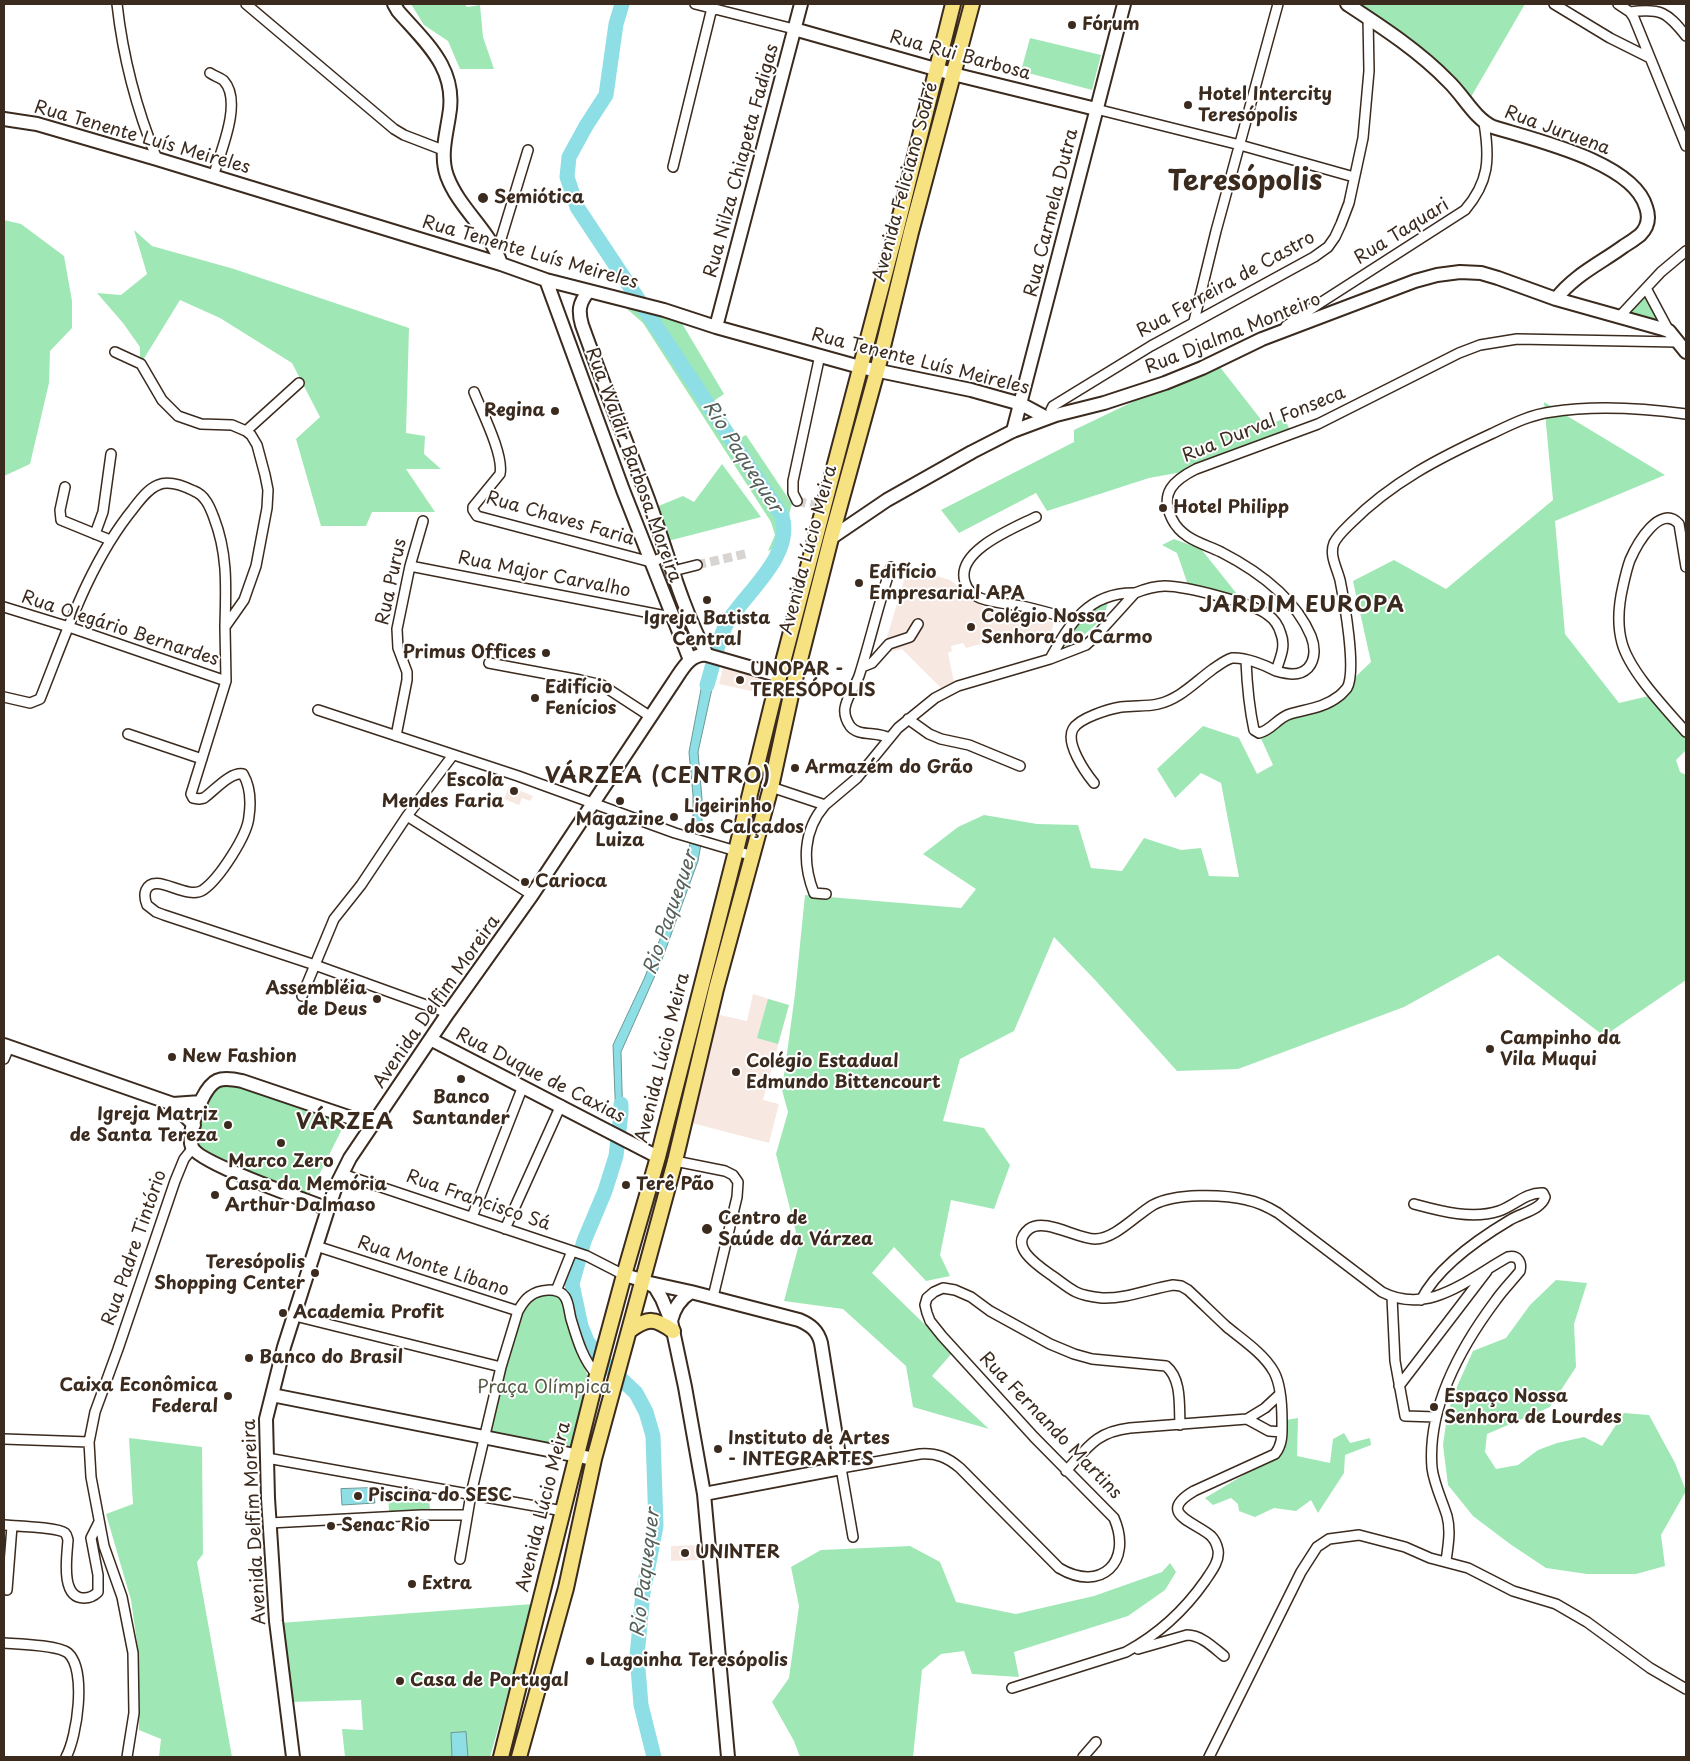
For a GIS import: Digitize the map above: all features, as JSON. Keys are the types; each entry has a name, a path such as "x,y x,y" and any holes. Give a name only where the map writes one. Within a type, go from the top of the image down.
{"main road":[{"path":"394,4 437,58 447,75 452,92 443,150 447,174 460,201 499,258"},
{"name":"Rua Nilza Chiapeta Fadigas","path":"716,327 801,4"},
{"name":"Avenida Feliciano Sodré","path":"860,367 897,228 952,4"},
{"name":"Avenida Feliciano Sodré","path":"877,371 911,232 972,4"},
{"name":"Rua Carmela Dutra","path":"1013,431 1124,4"},
{"name":"Rua Juruena","path":"1347,4 1432,66 1449,82 1484,123 1493,128 1563,150 1610,168 1629,181 1639,191 1645,202 1649,221 1639,236 1573,280 1556,299"},
{"name":"Rua Rui Barbosa","path":"794,29 953,74 1096,109"},
{"name":"Rua Tenente Luís Meireles","path":"4,119 36,124 157,158 213,177 499,258 546,280 588,292 664,310 716,327 860,367 971,390 1021,404 1052,417"},
{"path":"897,228 911,232"},
{"name":"Rua Djalma Monteiro","path":"831,538 887,500 1013,431 1052,417 1104,403 1165,383 1202,368 1262,339 1415,281 1437,275 1460,272 1481,273 1556,299 1669,331"},
{"name":"Rua Waldir Barbosa Moreira","path":"546,280 671,617 690,660"},
{"name":"Rua Waldir Barbosa Moreira","path":"588,292 581,302 579,316 698,638 709,655"},
{"path":"1669,331 1686,352"},
{"name":"Avenida Lúcio Meira","path":"501,1757 576,1455 658,1157 860,367"},
{"name":"Avenida Lúcio Meira","path":"519,1757 566,1588 594,1459 629,1331 646,1281 716,989 771,788 791,695 831,538 877,371"},
{"path":"623,490 642,484"},
{"path":"683,644 698,638"},
{"path":"690,660 698,655 709,655 780,676"},
{"name":"Avenida Delfim Moreira","path":"293,1757 276,1621 266,1419 281,1355 328,1209 350,1158 432,1040 448,1013 532,895 690,660"},
{"name":"Rua Duque de Caxias","path":"432,1040 658,1157"},
{"path":"6,1050 173,1104 201,1102"},
{"name":"Rua Padre Tintório","path":"192,1149 190,1136 201,1102 209,1086 218,1080 231,1079 372,1125"},
{"path":"173,1104 194,1125"},
{"path":"192,1149 204,1158 234,1172 328,1209"},
{"path":"624,1275 713,1297 808,1324 819,1336 824,1357 841,1468"},
{"path":"646,1281 658,1292 672,1326 686,1387 704,1494 728,1757"},
{"path":"672,1326 676,1305 691,1292"},
{"path":"629,1331 642,1323 652,1320 672,1326"},
{"path":"272,1395 594,1459"},
{"name":"Rua Fernando Martins","path":"704,1494 841,1468"}],"street":[{"path":"116,4 123,50 131,84 139,112 157,158"},
{"path":"246,4 394,129 404,135 443,150"},
{"name":"Rua Rui Barbosa","path":"695,4 794,29"},
{"path":"1194,321 1216,231 1278,4"},
{"path":"1554,4 1602,34 1650,58"},
{"path":"1618,4 1630,12 1686,146"},
{"path":"673,167 712,12 715,9"},
{"path":"1630,12 1648,10 1663,13 1674,21 1686,36"},
{"name":"Rua Ferreira de Castro","path":"1052,417 1051,410 1053,406 1111,369 1194,321 1314,257 1328,247 1341,224 1348,203 1364,138 1369,71 1368,18"},
{"path":"210,73 223,80 232,104 231,115 213,177"},
{"name":"Rua Rui Barbosa","path":"1096,109 1354,177"},
{"name":"Rua Taquari","path":"1278,333 1317,305 1465,210 1476,198 1486,174 1488,160 1484,123"},
{"path":"499,258 528,150"},
{"path":"1619,317 1661,272 1686,251"},
{"path":"1646,288 1669,331"},
{"name":"Rua Durval Fonseca","path":"1246,660 1276,671 1300,674 1311,665 1314,651 1313,642 1308,628 1296,611 1274,588 1237,561 1191,540 1180,532 1172,519 1167,505 1167,495 1171,486 1180,477 1196,469 1318,424 1459,353 1480,345 1517,338 1678,342"},
{"path":"116,352 141,364 162,400 178,416 202,424 232,425 246,430 257,445 268,490 267,508 256,566 250,586 244,600 225,627"},
{"path":"797,501 793,493 793,481 820,355"},
{"path":"246,430 299,383"},
{"name":"Rua Chaves Faria","path":"474,392 498,452 501,468 500,474 472,507 477,516 651,562"},
{"path":"1094,783 1079,761 1072,741 1072,733 1077,724 1110,709 1158,704 1172,700 1223,662 1233,658 1246,660 1247,691 1252,722 1254,730 1259,733 1268,732 1282,717 1317,708 1340,695 1348,687 1350,648 1344,599 1333,559 1334,542 1341,533 1376,501 1431,462 1522,420 1549,412 1644,409 1686,414"},
{"path":"95,534 103,512 111,454"},
{"path":"4,697 25,702 34,702 40,699 69,627 110,540 150,490 163,483 175,484 198,492 203,496 210,509 224,548 226,568 226,681 190,794 193,798 204,798 235,774 243,774 246,780 250,817 230,860 202,890 198,893 192,893 160,883 152,884 148,886 145,893 145,901 156,912 314,965 448,1013"},
{"path":"65,487 60,510 61,520 110,540"},
{"path":"1036,517 993,540 973,554 964,567 963,572 966,586 970,592 980,598 1074,620"},
{"path":"1686,566 1679,524 1675,519 1669,517 1660,519 1644,536 1630,561 1622,588 1620,630 1622,644 1636,669 1650,690 1686,732"},
{"name":"Rua Purus","path":"396,736 407,680 407,672 398,648 397,629 410,566 422,521"},
{"path":"651,562 668,556"},
{"path":"673,571 697,565"},
{"name":"Rua Major Carvalho","path":"410,566 671,617"},
{"path":"889,738 881,734 852,729 846,719 845,706 862,667 891,567"},
{"path":"1050,659 1074,620 1090,606 1108,596 1135,593 1152,587 1166,586 1186,588 1259,609 1269,615 1282,635 1283,649 1276,671"},
{"path":"826,894 814,893 805,856 809,835 819,812 857,778 889,738 908,719 935,698 958,686 1050,659 1090,642 1135,593"},
{"name":"Rua Olegário Bernardes","path":"4,607 69,627 226,681"},
{"path":"862,667 872,663 889,644 910,637 918,624"},
{"path":"683,644 693,652 709,655"},
{"path":"489,663 602,686 651,717"},
{"path":"318,710 675,833 752,856"},
{"path":"908,719 941,740 969,745 1020,766"},
{"path":"128,734 202,759"},
{"path":"302,996 334,919 361,885 407,816 453,755"},
{"path":"771,788 825,805"},
{"path":"407,816 532,895"},
{"path":"472,1217 522,1086"},
{"path":"505,1229 560,1106"},
{"name":"Rua Padre Tintório","path":"127,1757 134,1713 133,1653 122,1597 104,1546 91,1477 89,1442 95,1412 175,1181 184,1159 192,1149"},
{"path":"675,1160 725,1172 733,1175 738,1182 737,1197 713,1297"},
{"name":"Rua Francisco Sá","path":"342,1174 587,1256 624,1275"},
{"path":"1414,1204 1438,1210 1478,1214 1506,1209 1534,1194 1543,1193 1545,1198 1541,1204 1511,1219 1462,1253 1428,1288 1421,1300"},
{"path":"1126,1652 1155,1634 1180,1613 1213,1569 1218,1550 1215,1541 1211,1536 1182,1518 1178,1510 1180,1503 1194,1491 1275,1454 1280,1448 1282,1432 1278,1382 1274,1372 1265,1360 1188,1290 1181,1286 1173,1285 1114,1298 1088,1296 1075,1292 1028,1257 1024,1251 1023,1236 1027,1230 1038,1225 1048,1226 1082,1237 1102,1238 1119,1229 1154,1205 1165,1201 1188,1196 1246,1199 1265,1205 1278,1213 1371,1284 1392,1296 1421,1300 1444,1293 1512,1256 1518,1259 1521,1266 1520,1271 1496,1299 1472,1336 1445,1387 1436,1417 1432,1450 1433,1471 1447,1518 1449,1533 1446,1561"},
{"name":"Rua Monte Líbano","path":"316,1246 518,1311 529,1296 546,1290 556,1291"},
{"path":"573,1252 556,1291 564,1296 579,1345 589,1366 598,1372"},
{"path":"1399,1386 1489,1268"},
{"name":"Rua Fernando Martins","path":"841,1468 920,1454 932,1453 940,1455 960,1468 1059,1568 1069,1574 1091,1577 1111,1567 1119,1556 1121,1542 1119,1530 1114,1518 1106,1508 1066,1471 930,1321 925,1306 927,1298 943,1288 955,1290 971,1297 990,1311 1050,1344 1074,1354 1092,1359 1166,1366 1171,1370 1177,1385 1180,1425"},
{"path":"1392,1296 1395,1361 1404,1416 1436,1417"},
{"path":"460,1559 471,1494 501,1367 518,1311"},
{"path":"295,1316 501,1367"},
{"path":"1066,1471 1096,1440 1103,1434 1111,1431 1247,1419 1266,1408 1279,1395"},
{"path":"1247,1419 1269,1431 1282,1432"},
{"path":"4,1439 89,1442"},
{"path":"267,1458 563,1510"},
{"path":"841,1468 853,1537"},
{"path":"270,1523 420,1515 467,1515"},
{"path":"7,1590 8,1525 59,1530 67,1535 68,1582 73,1594 81,1598 94,1596 98,1592 98,1575 91,1538 99,1522"},
{"path":"1209,1757 1289,1593 1317,1547 1323,1541 1339,1537 1359,1535 1405,1547 1430,1558 1446,1561 1475,1571 1513,1590 1556,1604 1587,1622 1650,1668 1686,1688"},
{"path":"1012,1688 1186,1635 1193,1635 1208,1643 1224,1656"},
{"path":"4,1643 34,1645 62,1650 72,1658 79,1688 78,1711 72,1744 66,1757"},
{"path":"1083,1757 1096,1742"}],"shaded area":[{"name":"Colégio Nossa Senhora do Carmo","path":"908,567 950,580 974,597 983,607 1054,622 1050,637 1038,632 1009,636 966,648 963,643 951,646 952,651 948,653 954,682 943,690 902,649 882,654"},
{"name":"UNOPAR - TERESÓPOLIS","path":"723,667 760,675 756,692 719,684"},
{"name":"Escola Mendes Faria","path":"509,786 533,796 530,801 522,798 519,805 504,799"},
{"name":"Colégio Estadual Edmundo Bittencourt","path":"753,994 789,1005 763,1100 779,1104 769,1143 688,1122 716,1014 747,1021"},
{"name":"UNINTER","path":"700,1545 700,1560 671,1561 671,1546"}],"green space":[{"path":"411,4 465,4 467,7 480,5 483,37 494,69 460,69 448,41 424,25"},
{"path":"1359,4 1525,4 1471,97 1445,68"},
{"path":"1030,38 1101,55 1092,90 1021,71"},
{"path":"4,220 21,224 64,256 72,301 72,328 50,351 49,383 30,464 4,476"},
{"path":"134,230 152,246 234,269 409,328 406,433 425,436 424,454 441,469 406,469 435,512 372,512 366,526 321,526 296,439 320,417 292,363 220,318 180,300 140,365 140,347 123,323 97,293 121,295 147,274"},
{"path":"1645,293 1660,321 1658,324 1630,315 1629,311"},
{"path":"618,301 677,315 724,394 705,407 729,444 746,435 792,504 782,538 774,548 768,551 775,535 771,522 643,323"},
{"path":"1216,362 1266,426 1285,418 1291,434 1193,470 1149,478 1047,511 1036,493 959,533 941,510 1074,442 1074,430"},
{"path":"1544,402 1665,475 1555,521 1565,634 1619,703 1653,695 1686,735 1686,750 1676,760 1680,772 1686,775 1686,980 1604,1036 1498,955 1404,1007 1238,1069 1177,1071 1054,937 1014,1031 960,1059 943,1121 984,1128 1010,1165 994,1209 951,1200 940,1255 950,1276 926,1281 894,1247 872,1273 953,1352 932,1376 989,1429 913,1407 906,1366 843,1309 784,1301 799,1244 776,1154 788,1112 782,1090 795,994 805,895 961,908 976,889 923,854 958,827 984,815 1037,824 1078,825 1091,868 1122,871 1144,838 1181,850 1201,848 1209,876 1239,877 1221,783 1201,773 1175,798 1157,769 1203,726 1239,738 1257,774 1273,765 1259,734 1308,705 1329,702 1371,662 1353,581 1394,560 1446,589 1553,500"},
{"path":"722,464 761,517 668,541 656,507 683,496 694,502"},
{"path":"1174,539 1201,549 1241,599 1188,585 1177,553 1162,545"},
{"path":"1108,600 1107,608 1093,627 1067,646 1063,645 1064,640 1084,615"},
{"path":"768,999 789,1005 778,1044 757,1038"},
{"path":"237,1081 345,1123 309,1195 196,1150 195,1125 211,1086"},
{"path":"1556,1280 1587,1283 1574,1324 1576,1367 1550,1407 1487,1434 1485,1452 1496,1469 1518,1465 1538,1450 1557,1443 1584,1437 1602,1446 1624,1413 1649,1415 1675,1463 1686,1491 1661,1535 1665,1566 1636,1574 1587,1574 1546,1568 1473,1516 1448,1485 1443,1445 1447,1416 1455,1391 1473,1351 1506,1338 1530,1305"},
{"name":"Praça Olímpica","path":"557,1293 565,1300 579,1354 590,1382 574,1452 491,1434 503,1369 519,1312 534,1295"},
{"path":"1298,1418 1297,1456 1330,1463 1333,1439 1344,1433 1350,1443 1370,1438 1371,1445 1345,1455 1344,1473 1318,1513 1311,1500 1296,1511 1274,1508 1255,1517 1239,1511 1238,1504 1231,1498 1213,1505 1205,1498 1284,1451 1286,1420"},
{"path":"129,1438 202,1447 203,1554 197,1562 232,1757 159,1757 161,1739 139,1730 138,1649 131,1600 106,1514 133,1504"},
{"path":"429,1492 430,1511 389,1512 388,1493"},
{"path":"910,1546 940,1562 956,1602 1016,1614 1094,1596 1162,1572 1170,1563 1176,1572 1165,1590 1128,1616 1014,1652 1019,1677 972,1674 964,1651 941,1654 922,1670 913,1757 800,1757 794,1741 772,1702 789,1678 799,1606 791,1567 821,1550"},
{"name":"Casa de Portugal","path":"533,1604 490,1757 345,1757 342,1729 363,1730 361,1700 290,1702 280,1623"}],"water":[{"path":"707,665 717,666 698,752 702,799 702,832 693,830 693,795 689,752"},
{"path":"691,842 701,844 698,861 661,962 621,1052 623,1125 616,1121 613,1045 644,979 666,924"},
{"name":"Piscina do SESC","path":"373,1488 375,1503 342,1505 341,1489"},
{"path":"466,1732 468,1757 452,1757 451,1733"}],"waterway":[{"name":"Rio Paquequer","path":"622,4 616,24 606,95 569,157 567,177 577,207 782,516 784,531 775,559 727,623 718,644 707,685"},
{"name":"Rio Paquequer","path":"621,1104 616,1156 605,1191 584,1241 572,1284 581,1326 587,1341 600,1359 636,1393 646,1412 653,1436 656,1526 643,1593 637,1656 641,1705 654,1757"}],"tunnel":[{"path":"797,501 823,507"},
{"path":"697,565 749,553"}],"place":[{"name":"Fórum","path":"1072,25"},
{"name":"Hotel Intercity Teresópolis","path":"1188,105"},
{"name":"Semiótica","path":"483,198"},
{"name":"Regina","path":"555,411"},
{"name":"Hotel Philipp","path":"1163,508"},
{"name":"Edifício Empresarial APA","path":"859,583"},
{"name":"Igreja Batista Central","path":"707,600"},
{"name":"Colégio Nossa Senhora do Carmo","path":"971,627"},
{"name":"Primus Offices","path":"546,653"},
{"name":"UNOPAR - TERESÓPOLIS","path":"740,680"},
{"name":"Edifício Fenícios","path":"535,698"},
{"name":"Armazém do Grão","path":"795,768"},
{"name":"Escola Mendes Faria","path":"514,791"},
{"name":"Magazine Luiza","path":"620,801"},
{"name":"Ligeirinho dos Calçados","path":"674,817"},
{"name":"Carioca","path":"525,882"},
{"name":"Assembléia de Deus","path":"377,999"},
{"name":"Campinho da Vila Muqui","path":"1490,1049"},
{"name":"New Fashion","path":"172,1057"},
{"name":"Colégio Estadual Edmundo Bittencourt","path":"736,1072"},
{"name":"Banco Santander","path":"461,1079"},
{"name":"Igreja Matriz de Santa Tereza","path":"228,1125"},
{"name":"Marco Zero","path":"281,1143"},
{"name":"Terê Pão","path":"626,1185"},
{"name":"Casa da Memória Arthur Dalmaso","path":"215,1195"},
{"name":"Centro de Saúde da Várzea","path":"707,1229"},
{"name":"Teresópolis Shopping Center","path":"315,1273"},
{"name":"Academia Profit","path":"283,1313"},
{"name":"Banco do Brasil","path":"249,1358"},
{"name":"Caixa Econômica Federal","path":"228,1396"},
{"name":"Espaço Nossa Senhora de Lourdes","path":"1434,1407"},
{"name":"Instituto de Artes - INTEGRARTES","path":"718,1449"},
{"name":"Piscina do SESC","path":"358,1496"},
{"name":"Senac Rio","path":"331,1526"},
{"name":"UNINTER","path":"685,1553"},
{"name":"Extra","path":"412,1584"},
{"name":"Lagoinha Teresópolis","path":"590,1661"},
{"name":"Casa de Portugal","path":"400,1681"}],"district":[{"name":"Teresópolis","path":"1245,182"},
{"name":"JARDIM EUROPA","path":"1302,606"},
{"name":"VÁRZEA (CENTRO)","path":"658,777"},
{"name":"VÁRZEA","path":"345,1123"}]}
